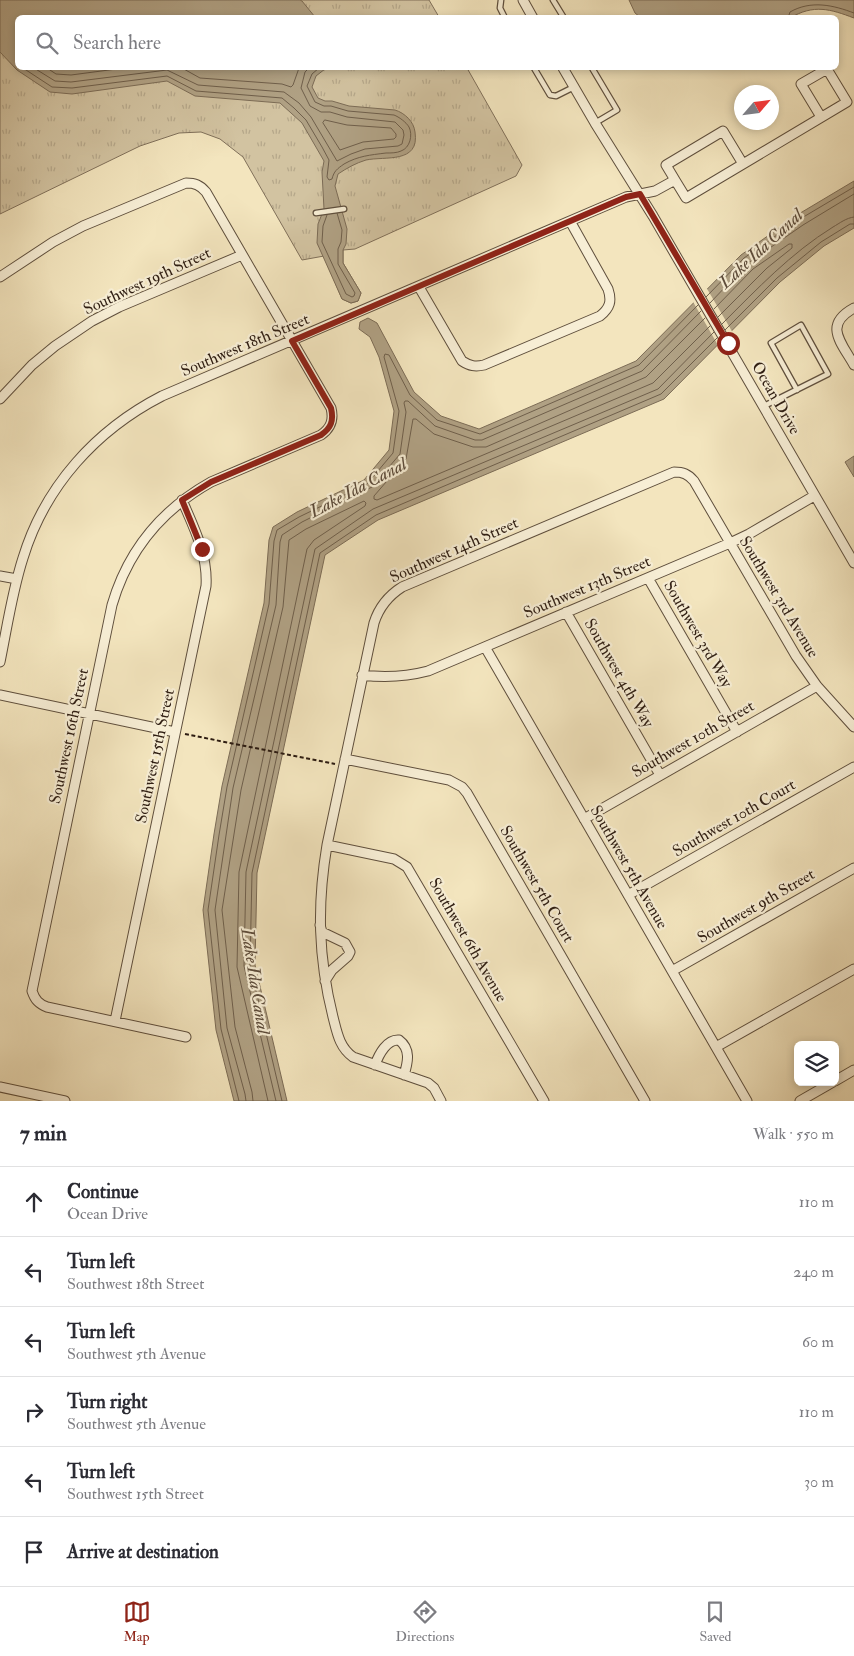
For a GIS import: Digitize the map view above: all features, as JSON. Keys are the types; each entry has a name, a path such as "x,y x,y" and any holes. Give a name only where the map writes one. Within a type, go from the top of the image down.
{"street":[{"path":"523,0 531,15"},
{"name":"Ocean Drive","path":"564,70 728,343 854,563"},
{"path":"821,117 801,84 825,70"},
{"path":"743,164 723,131 666,165 686,198 847,102 828,70"},
{"name":"Southwest 18th Street","path":"0,662 22,558 32,531 50,497 66,473 99,438 121,420 162,396 626,197 655,191 675,180"},
{"path":"0,277 53,242 82,226 186,183 194,183 201,186 206,192 331,408 333,416 332,424 321,435 211,482 182,500"},
{"path":"419,287 462,361 476,367 600,316 610,304 608,289 570,221"},
{"name":"Southwest 19th Street","path":"0,398 39,359 67,337 92,321 119,307 242,254"},
{"path":"854,308 839,318 836,325 836,333 854,365"},
{"name":"Southwest 14th Street","path":"441,1101 434,1088 428,1084 353,1057 342,1046 322,964 319,904 322,874 362,675 376,616 390,596 402,587 674,472 682,472 689,475"},
{"name":"Southwest 3rd Avenue","path":"689,475 787,642 817,686 854,727"},
{"name":"Southwest 13th Street","path":"362,675 393,677 428,671 730,543 814,496"},
{"name":"Southwest 16th Street","path":"114,1021 48,1007 40,1004 32,991 112,605 120,581 144,538 160,519 182,500"},
{"name":"Southwest 15th Street","path":"114,1021 206,579 206,564 202,549 182,500"},
{"path":"0,576 17,579"},
{"name":"Southwest 3rd Way","path":"648,578 737,732"},
{"name":"Southwest 4th Way","path":"566,612 660,775"},
{"name":"Southwest 5th Avenue","path":"484,647 747,1101"},
{"name":"Southwest 10th Street","path":"584,818 817,686"},
{"path":"0,695 175,732"},
{"name":"Southwest 5th Court","path":"344,762 449,780 462,787 645,1101"},
{"name":"Southwest 10th Court","path":"628,895 854,766"},
{"name":"Southwest 6th Avenue","path":"327,845 394,859 407,867 544,1101"},
{"name":"Southwest 9th Street","path":"672,971 854,868"},
{"path":"320,925 322,932 345,943 350,952 332,970 325,981"},
{"path":"716,1047 854,969"},
{"path":"114,1021 186,1037"},
{"path":"375,1065 388,1044 396,1039 399,1040 407,1048 408,1056 404,1075"},
{"path":"839,1079 854,1070"},
{"path":"800,1101 827,1086"},
{"path":"0,1087 65,1101"}],"lane":[{"path":"501,0 500,8 504,15"},
{"path":"553,0 562,15"},
{"path":"535,70 550,96 556,96 574,86"},
{"path":"593,70 617,110 595,123"},
{"path":"316,213 344,209"},
{"path":"764,406 797,390 828,374 801,325 771,343 797,390"}],"path":[{"path":"175,732 286,754 344,762"}],"green space":[{"path":"0,0 429,0 438,15 15,15 15,70 468,70 522,165 516,176 355,249 343,250 343,263 361,293 358,301 351,303 342,299 324,256 302,260 243,157 220,139 201,132 179,133 140,146 0,214"}],"water":[{"path":"0,0 300,0 313,15 15,15 15,68 0,52"},
{"path":"629,0 854,0 854,18 822,9 814,9 797,15 638,15"},
{"path":"17,70 324,70 316,76 312,87 318,98 349,106 395,110 402,113 411,121 414,128 415,142 412,149 407,154 400,156 366,160 355,164 338,174 335,186 347,229 346,244 343,250 343,263 361,293 358,301 351,303 342,299 317,243 318,224 324,209 322,172 324,161 302,123 280,103 195,96 167,81 72,94 50,92"},
{"name":"Lake Ida Canal","path":"854,181 854,228 824,246 780,282 664,399 378,520 325,555 257,873 255,965 287,1101 234,1101 216,1030 203,910 214,834 222,786 264,603 269,540 273,527 297,512 364,480 389,450 394,411 379,357 370,337 359,329 360,322 368,318 377,323 414,392 441,416 479,429 636,361 741,255 797,215"},
{"path":"854,456 854,477 845,462"}],"pier":[{"path":"706,287 733,333 719,347 692,300"}],"route":[{"path":"202,549 182,500 211,482 321,435 332,424 331,408 292,341 626,197 640,194 728,343"}]}
